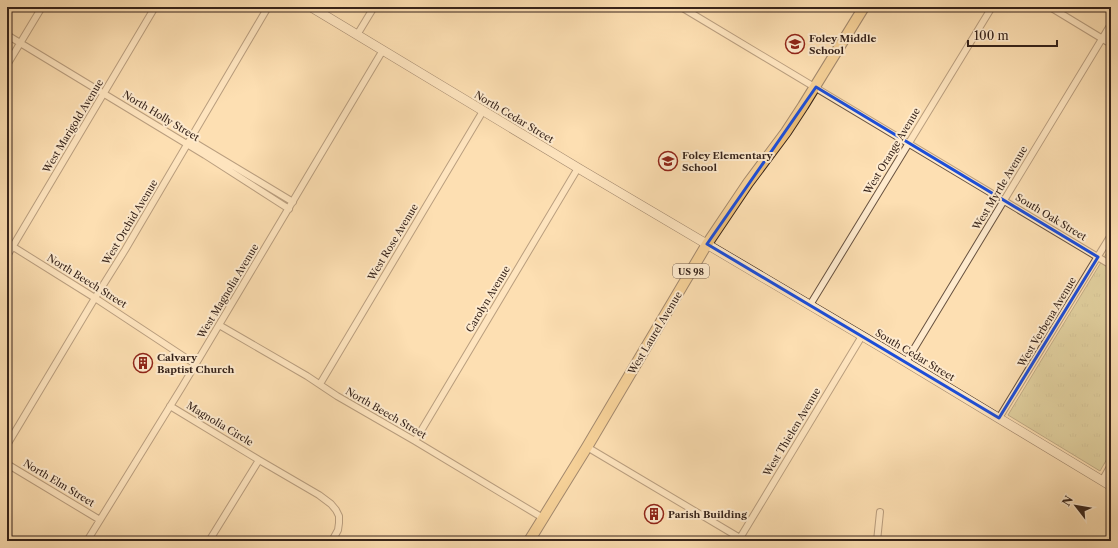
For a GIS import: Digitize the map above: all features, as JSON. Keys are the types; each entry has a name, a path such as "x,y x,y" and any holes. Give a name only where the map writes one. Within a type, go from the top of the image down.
{"main road":[{"name":"West Laurel Avenue","path":"529,541 587,447 707,244 816,87 864,7"}],"street":[{"path":"7,65 42,7"},
{"name":"West Marigold Avenue","path":"7,256 10,245 104,94 155,7"},
{"name":"West Orchid Avenue","path":"7,445 95,298 126,250 268,7"},
{"name":"North Cedar Street","path":"311,7 707,244"},
{"path":"357,34 374,7"},
{"name":"South Oak Street","path":"682,7 1111,265"},
{"name":"West Orange Avenue","path":"810,305 992,7"},
{"path":"1050,7 1111,44"},
{"name":"West Myrtle Avenue","path":"906,362 1111,24"},
{"name":"North Holly Street","path":"7,35 104,94 189,143 289,209"},
{"name":"West Magnolia Avenue","path":"87,541 289,209 383,50"},
{"name":"West Rose Avenue","path":"320,384 483,111"},
{"path":"189,143 293,202"},
{"name":"Carolyn Avenue","path":"416,441 578,168"},
{"name":"West Verbena Avenue","path":"1000,418 1111,235"},
{"name":"South Cedar Street","path":"707,244 1000,418 1111,486"},
{"name":"North Beech Street","path":"10,245 95,298 195,364"},
{"name":"North Beech Street","path":"219,325 543,518"},
{"name":"West Thielen Avenue","path":"743,539 862,336"},
{"name":"Magnolia Circle","path":"170,406 258,460 319,495 331,504 339,516 338,530 332,541"},
{"path":"587,447 743,539"},
{"name":"Magnolia Circle","path":"209,541 258,460"},
{"name":"North Elm Street","path":"7,464 100,520"},
{"path":"1102,481 1111,465"},
{"path":"877,541 880,512"}],"highlighted area":[{"path":"816,87 1098,257 999,418 707,244"}],"green space":[{"path":"1111,246 1111,452 1100,471 1008,415"}],"place":[{"name":"Foley Middle School","path":"795,44"},
{"name":"Foley Elementary School","path":"668,161"},
{"name":"Calvary Baptist Church","path":"143,363"},
{"name":"Parish Building","path":"654,514"}]}
